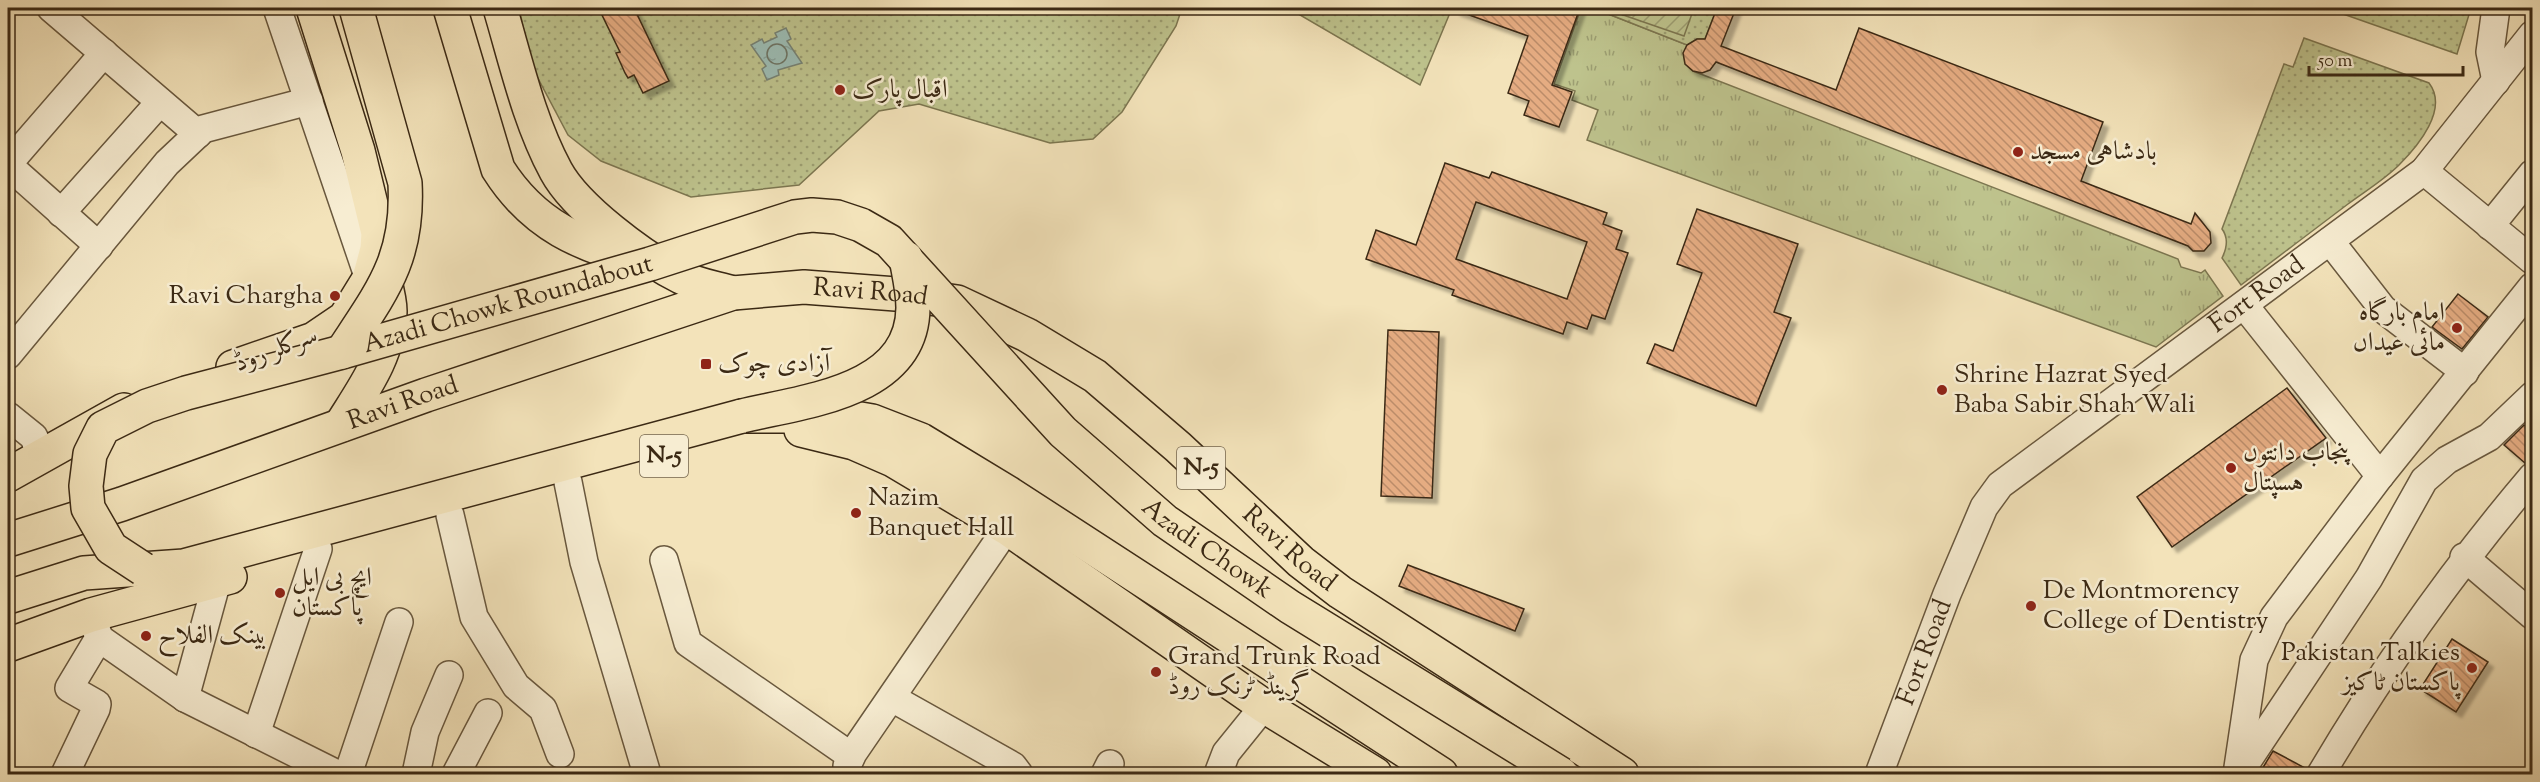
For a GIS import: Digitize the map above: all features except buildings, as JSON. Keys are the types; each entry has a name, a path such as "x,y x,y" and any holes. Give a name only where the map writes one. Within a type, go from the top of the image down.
{"main road":[{"path":"313,8 358,151 378,233 373,264 390,310 387,339 374,371 341,425"},
{"name":"سرکلر روڈ","path":"342,352 388,280 399,254 406,204 405,183 356,8"},
{"path":"450,8 495,158 510,187 527,206 570,236 596,249 650,264"},
{"path":"500,8 543,144 558,174 580,202 634,248 682,278 733,293"},
{"name":"Azadi Chowk Roundabout","path":"8,482 37,468 103,428 147,406 186,393 342,352 650,264 795,218 812,215 837,216 861,225 889,241 906,258"},
{"path":"8,597 84,573 174,568 220,557 850,389 877,375 889,365 906,338 912,320 912,293 906,258"},
{"name":"Azadi Chowk","path":"906,258 1063,432 1165,522 1290,608 1561,774"},
{"name":"سرکلر روڈ","path":"8,475 41,458 87,428 171,387 314,339 345,318 373,264"},
{"name":"Ravi Road","path":"8,540 122,504 341,425 733,293 804,287 957,302 1027,335 1095,376 1178,447 1300,562 1340,592 1622,774"},
{"path":"742,416 843,416 872,421 921,440 1010,494 1441,774"},
{"path":"103,428 90,454 87,468 88,508 111,548 143,569"},
{"name":"N-5","path":"8,645 95,627 217,581 318,549 766,428 815,431 854,442 893,460 1006,528 1264,706 1375,774"}],"street":[{"path":"51,8 198,134"},
{"path":"277,8 309,101 373,264"},
{"path":"2496,8 2490,52 2496,81"},
{"name":"Fort Road","path":"1879,774 1952,583 1984,507 2000,485 2424,171 2531,39"},
{"path":"99,246 8,164 104,53"},
{"path":"8,355 167,164 198,134 204,129 309,101"},
{"path":"61,213 160,102"},
{"path":"2424,171 2532,260"},
{"path":"2490,226 2532,174"},
{"path":"2330,241 2383,309 2465,372"},
{"path":"2238,774 2254,660 2274,617 2380,476 2532,287"},
{"path":"2244,305 2380,476"},
{"path":"2238,774 2369,578 2424,480 2447,460 2489,437 2532,396"},
{"path":"8,416 34,437 41,458"},
{"path":"2321,774 2420,619 2464,557 2532,477"},
{"path":"568,482 584,562 647,774"},
{"path":"450,515 474,617 516,686 543,709 560,754"},
{"path":"664,560 688,643 849,765 1006,528"},
{"path":"256,734 318,549"},
{"path":"2464,557 2532,615"},
{"path":"185,698 217,581"},
{"path":"348,774 399,622"},
{"path":"65,774 97,704 69,688 95,627 185,698 337,774"},
{"path":"416,774 425,732 449,675"},
{"path":"892,698 1013,766 1019,774"},
{"path":"1218,774 1226,753 1264,706"},
{"path":"456,774 488,713"}],"green space":[{"name":"اقبال پارک","path":"519,8 1182,8 1176,26 1122,112 1093,139 1050,143 919,104 879,111 799,185 691,197 601,161 568,135 532,67"},
{"path":"1288,8 1452,8 1420,85"},
{"path":"1581,8 1593,8 1687,45 1685,59 1693,71 2178,259 2181,267 2201,273 2205,270 2223,296 2156,347 1587,140 1598,110 1572,100 1575,91 1554,84"},
{"path":"1593,8 1717,8 1705,39 1697,39 1687,45"},
{"path":"1603,8 1694,8 1684,36"},
{"path":"2326,8 2471,8 2457,54"},
{"path":"2304,38 2429,83 2434,93 2433,115 2429,127 2415,148 2393,170 2241,285 2222,258 2226,243 2222,229 2284,64 2293,67"}],"water":[{"path":"786,28 791,39 787,41 802,63 778,70 779,75 767,80 762,69 766,66 751,45 762,39 764,43 777,37 775,33"}],"place":[{"name":"اقبال پارک","path":"840,90"},
{"name":"بادشاہی مسجد","path":"2018,152"},
{"name":"Ravi Chargha","path":"335,296"},
{"name":"امام بارگاہ مائی عیداں","path":"2457,328"},
{"name":"آزادی چوک","path":"706,364"},
{"name":"Shrine Hazrat Syed Baba Sabir Shah Wali","path":"1942,390"},
{"name":"پنجاب دانتوں ہسپتال","path":"2231,468"},
{"name":"Nazim Banquet Hall","path":"856,513"},
{"name":"ایچ بی ایل پاکستان","path":"280,593"},
{"name":"De Montmorency College of Dentistry","path":"2031,606"},
{"name":"بینک الفلاح","path":"146,636"},
{"name":"Pakistan Talkies پاکستان ٹاکیز","path":"2472,668"},
{"name":"Grand Trunk Road گرینڈ ٹرنک روڈ","path":"1156,672"}]}
